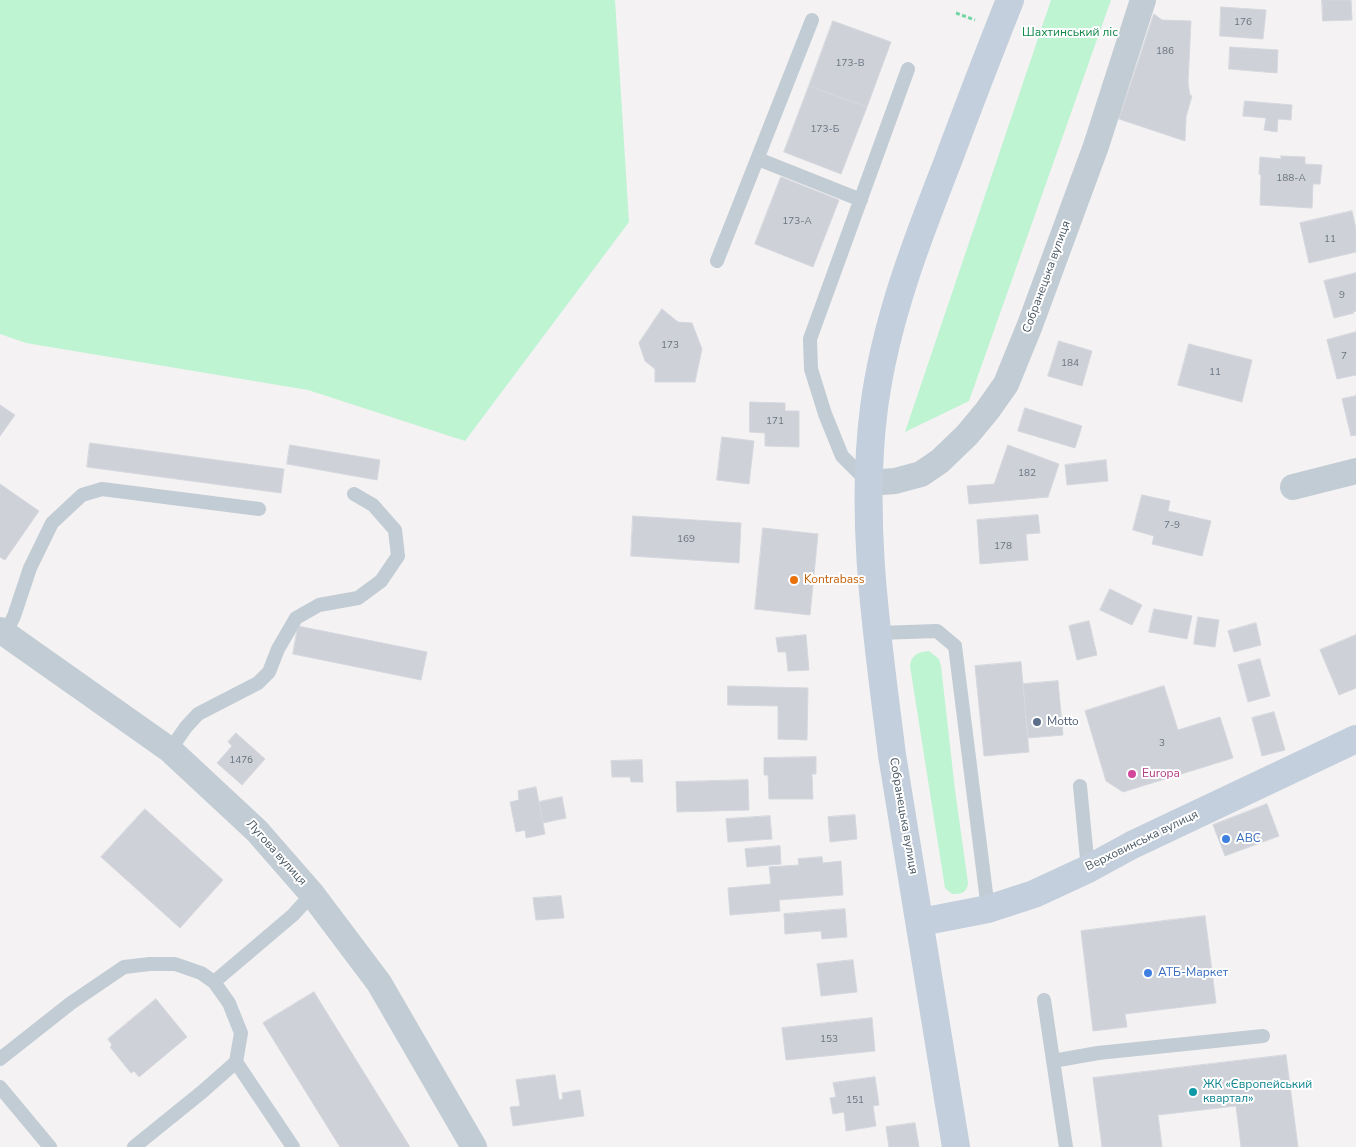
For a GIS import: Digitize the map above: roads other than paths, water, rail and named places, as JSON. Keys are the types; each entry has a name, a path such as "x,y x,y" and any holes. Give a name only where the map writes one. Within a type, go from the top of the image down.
{"main road":[{"name":"Собранецька вулиця","path":"956,1147 921,922 892,755 870,553 869,482 874,408 885,348 915,246 1010,0"},
{"name":"Верховинська вулиця","path":"921,922 988,909 1034,894 1132,845 1356,739"}],"street":[{"name":"Собранецька вулиця","path":"869,482 895,481 921,474 940,461 988,412 1006,384 1030,325 1096,146 1142,0"},
{"path":"1293,487 1356,471"},
{"name":"Лугова вулиця","path":"2,632 170,750 258,831 312,894 379,983 474,1147"}],"lane":[{"path":"718,261 812,20"},
{"path":"869,482 842,456 825,414 811,369 810,339 908,69"},
{"path":"758,159 861,200"},
{"path":"2,632 14,616 30,568 52,523 82,495 102,489 258,509"},
{"path":"170,750 198,714 258,683 269,672 278,650 296,618 318,605 358,598 381,582 398,556 395,530 374,505 354,494"},
{"path":"878,632 937,631 955,646 988,909"},
{"path":"1080,786 1088,868"},
{"path":"214,982 293,915 312,894"},
{"path":"0,1059 71,1003 124,967 175,964 201,973 214,982 229,1003 241,1033 236,1062 134,1147"},
{"path":"1044,1000 1066,1147"},
{"path":"1053,1061 1098,1053 1263,1036"},
{"path":"236,1062 294,1147"},
{"path":"0,1087 50,1147"}],"place":[{"name":"Kontrabass","path":"794,580"},
{"name":"Motto","path":"1037,722"},
{"name":"Europa","path":"1132,774"},
{"name":"ABC","path":"1226,839"},
{"name":"АТБ-Маркет","path":"1148,973"},
{"name":"ЖК «Європейський квартал»","path":"1193,1092"}],"park label":[{"name":"Шахтинський ліс","path":"1070,33"}]}
